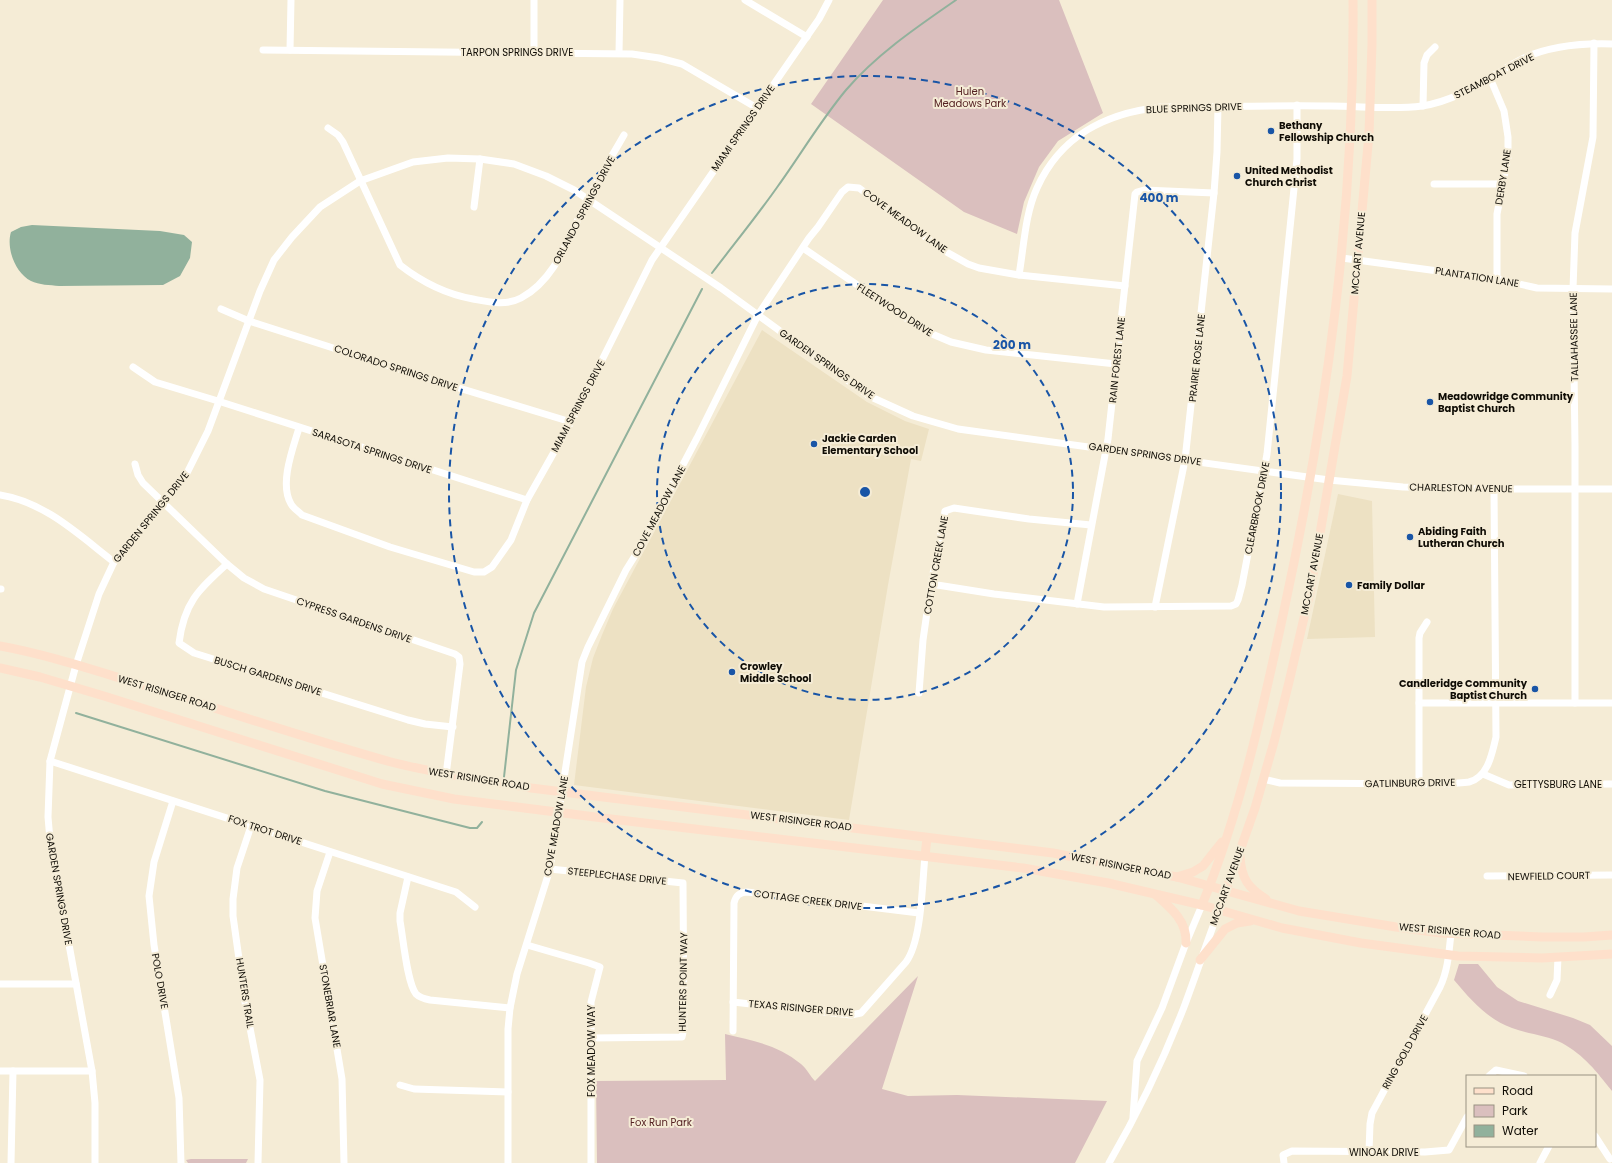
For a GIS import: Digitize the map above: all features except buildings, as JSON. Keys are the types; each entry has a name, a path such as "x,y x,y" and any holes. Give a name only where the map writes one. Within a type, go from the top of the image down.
{"main road":[{"name":"MCCART AVENUE","path":"1202,905 1226,838 1252,750 1266,693 1310,477 1333,336 1342,258 1351,147 1354,0"},
{"name":"MCCART AVENUE","path":"1219,910 1264,779 1310,592 1347,376 1369,134 1372,0"},
{"name":"WEST RISINGER ROAD","path":"0,646 21,650 76,665 341,748 446,775 1053,853 1177,877 1299,911 1389,926 1451,933 1542,938 1612,935"},
{"name":"WEST RISINGER ROAD","path":"0,668 40,677 70,686 382,784 454,799 1023,868 1155,894 1202,905 1282,928 1361,943 1448,955 1510,958 1612,954"},
{"path":"925,856 927,838"},
{"path":"1177,877 1193,872 1203,866 1226,838"},
{"path":"1240,852 1241,869 1250,887 1256,893 1276,905"},
{"path":"1155,894 1173,910 1181,921 1186,934 1186,943"},
{"path":"1200,960 1225,929 1237,923 1256,921"}],"street":[{"path":"290,50 291,0"},
{"path":"534,0 534,52"},
{"path":"619,53 620,0"},
{"path":"745,0 806,37"},
{"name":"MIAMI SPRINGS DRIVE","path":"299,428 287,475 286,491 291,504 302,515 390,547 474,572 484,572 492,567 511,540 527,500 572,422 652,260 819,19 829,0"},
{"name":"TALLAHASSEE LANE","path":"1575,704 1573,289 1575,233 1593,137 1594,44"},
{"name":"STEAMBOAT DRIVE","path":"1352,106 1404,108 1423,106 1452,98 1471,90 1518,61 1532,55 1568,45 1612,44"},
{"path":"1423,106 1424,63 1427,55 1435,47"},
{"name":"TARPON SPRINGS DRIVE","path":"263,50 619,53 659,58 682,64 757,108"},
{"name":"DERBY LANE","path":"1490,78 1501,102 1506,121 1508,157 1496,222 1497,279"},
{"name":"BLUE SPRINGS DRIVE","path":"1019,275 1028,222 1037,188 1051,163 1069,143 1088,129 1110,118 1140,110 1161,107 1297,105 1352,106"},
{"name":"CLEARBROOK DRIVE","path":"931,584 994,594 1104,607 1231,606 1236,604 1242,585 1264,471 1297,159 1297,105"},
{"name":"PRAIRIE ROSE LANE","path":"1155,607 1185,460 1218,152 1218,106"},
{"name":"ORLANDO SPRINGS DRIVE","path":"328,128 338,135 343,142 400,264 417,278 437,289 464,298 496,304 520,299 538,287 553,269 587,199 624,135"},
{"name":"GARDEN SPRINGS DRIVE","path":"95,1163 95,1103 92,1071 50,840 48,817 50,761 70,686 99,594 114,562 163,501 185,477 208,431 260,291 274,260 292,237 320,207 360,181 414,162 448,158 480,159 514,164 546,176 587,199 758,315 869,396 914,416 958,429 1310,477"},
{"path":"474,207 480,159"},
{"path":"1434,184 1503,184"},
{"name":"COVE MEADOW LANE","path":"508,1163 508,1029 510,1008 517,974 550,869 582,662 626,570 636,554 697,438 758,315 802,248 842,192 851,186 859,188 943,250 968,264 979,268 1019,275 1125,286"},
{"name":"RAIN FOREST LANE","path":"1077,604 1106,449 1133,208 1137,192 1144,190 1214,193"},
{"name":"FLEETWOOD DRIVE","path":"802,248 925,331 951,342 986,350 1116,364"},
{"name":"PLANTATION LANE","path":"1342,258 1497,279 1537,288 1612,289"},
{"name":"COLORADO SPRINGS DRIVE","path":"222,309 249,321 436,381 572,422"},
{"name":"SARASOTA SPRINGS DRIVE","path":"133,367 155,382 527,500"},
{"name":"CYPRESS GARDENS DRIVE","path":"135,464 138,475 143,483 227,564 244,578 264,589 455,654 459,657 460,664 446,775"},
{"name":"CHARLESTON AVENUE","path":"1310,477 1416,488 1612,489"},
{"path":"1483,774 1491,756 1496,737 1494,489"},
{"path":"0,495 14,497 32,504 60,520 114,562"},
{"name":"COTTON CREEK LANE","path":"919,693 923,640 931,584 945,511 954,508 1029,519 1091,525"},
{"name":"BUSCH GARDENS DRIVE","path":"227,564 204,584 192,600 184,618 179,643 194,653 408,720 425,724 453,727"},
{"path":"1419,784 1419,638 1420,632 1427,622"},
{"path":"1419,703 1612,704"},
{"name":"FOX TROT DRIVE","path":"50,761 456,892 475,907"},
{"name":"GATLINBURG DRIVE","path":"1264,779 1280,783 1447,784 1470,782 1483,774"},
{"name":"GETTYSBURG LANE","path":"1483,774 1509,785 1612,784"},
{"name":"POLO DRIVE","path":"173,801 154,862 149,896 154,945 178,1098 181,1163"},
{"name":"HUNTERS TRAIL","path":"251,826 237,868 232,899 245,1002 260,1080 258,1163"},
{"name":"STONEBRIAR LANE","path":"330,852 317,891 315,918 342,1079 344,1163"},
{"name":"TEXAS RISINGER DRIVE","path":"734,1002 851,1015 858,1014 862,1011 909,958 916,935 925,856"},
{"name":"STEEPLECHASE DRIVE","path":"550,869 683,884"},
{"name":"NEWFIELD COURT","path":"1487,876 1612,875"},
{"path":"408,877 400,913 400,922 412,986 417,995 430,1000 510,1008"},
{"name":"HUNTERS POINT WAY","path":"591,1038 682,1037 684,1028 683,884"},
{"name":"COTTAGE CREEK DRIVE","path":"733,1031 734,903 738,894 747,892 919,913"},
{"name":"MCCART AVENUE","path":"1133,1121 1136,1061 1162,1008 1202,905"},
{"name":"MCCART AVENUE","path":"1109,1163 1133,1121 1175,1029 1219,910"},
{"name":"RING GOLD DRIVE","path":"1369,1152 1372,1113 1445,976 1451,933"},
{"name":"FOX MEADOW WAY","path":"527,945 590,962 600,968 591,1002 591,1163"},
{"path":"1550,995 1557,980 1559,970 1558,957"},
{"path":"0,984 76,984"},
{"path":"1490,1075 1496,1070 1519,1075"},
{"path":"0,1071 92,1071"},
{"path":"11,1163 13,1071"},
{"path":"400,1085 414,1088 508,1092"},
{"name":"WINOAK DRIVE","path":"1284,1163 1283,1155 1292,1151 1426,1152 1449,1150 1466,1119"},
{"path":"1596,1138 1610,1159"},
{"path":"1540,1163 1549,1147"}],"shaded area":[{"name":"Crowley Middle School","path":"762,330 867,402 905,421 929,429 921,461 911,459 888,585 849,820 574,785 586,687 593,658 602,635 613,609"},
{"path":"1338,494 1372,501 1375,637 1307,639"}],"green space":[{"name":"Hulen Meadows Park","path":"883,0 1059,0 1103,113 1058,141 1039,167 1024,202 1017,234 964,212 811,104"},
{"path":"1459,964 1478,964 1497,987 1518,1001 1573,1018 1590,1025 1612,1046 1612,1091 1590,1064 1562,1043 1550,1038 1512,1028 1495,1020 1487,1014 1473,1002 1454,980"},
{"name":"Fox Run Park","path":"918,976 882,1089 908,1096 957,1095 1107,1101 1075,1163 597,1163 596,1081 726,1080 725,1034 765,1044 784,1052 801,1064 815,1081"},
{"path":"248,1159 246,1163 188,1163 186,1160"}],"water":[{"path":"32,225 160,231 184,235 192,242 190,258 180,276 163,285 59,286 41,284 31,281 20,272 13,260 11,252 11,232 21,227"}],"waterway":[{"path":"712,273 754,219 846,90 884,53 956,0"},
{"path":"504,777 516,670 534,613 702,289"},
{"path":"76,713 325,791 470,828 477,828 482,822"}],"place":[{"name":"Bethany Fellowship Church","path":"1271,131"},
{"name":"United Methodist Church Christ","path":"1237,176"},
{"name":"Meadowridge Community Baptist Church","path":"1430,402"},
{"name":"Jackie Carden Elementary School","path":"814,444"},
{"name":"Abiding Faith Lutheran Church","path":"1410,537"},
{"name":"Family Dollar","path":"1349,585"},
{"name":"Crowley Middle School","path":"732,672"},
{"name":"Candleridge Community Baptist Church","path":"1535,689"}]}
